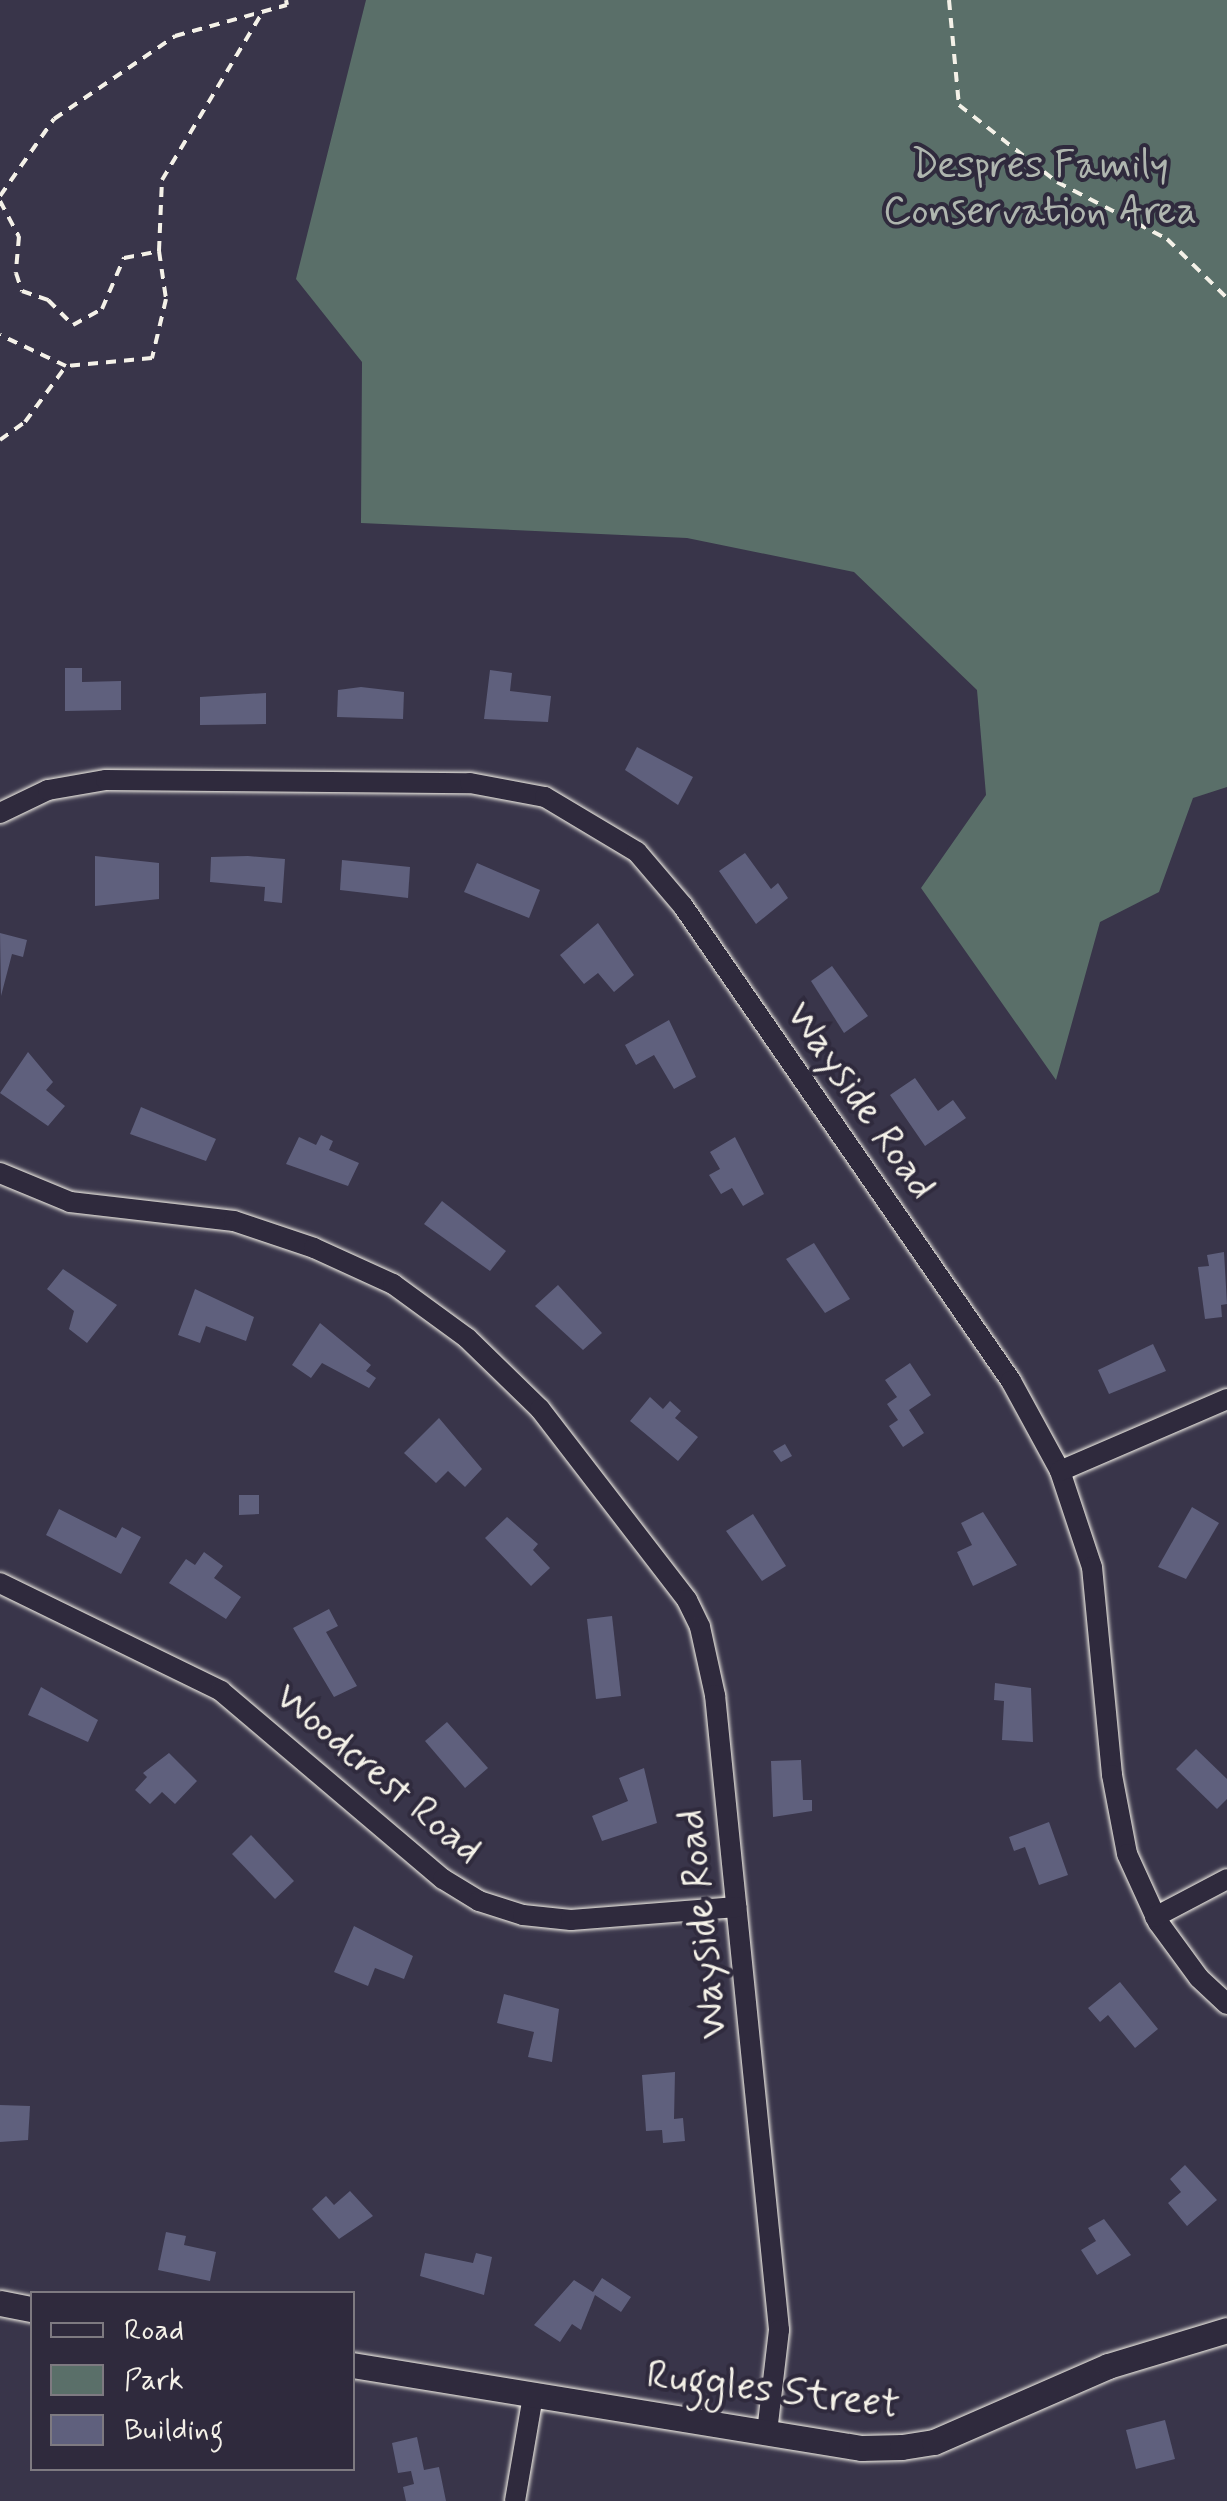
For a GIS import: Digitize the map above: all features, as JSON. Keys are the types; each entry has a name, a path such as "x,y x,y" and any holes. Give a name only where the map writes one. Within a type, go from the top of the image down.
{"street":[{"name":"Wayside Road","path":"0,813 48,790 106,780 470,784 544,797 578,812 662,878 1011,1381 1060,1471 1092,1567 1118,1818 1136,1882 1155,1917 1199,1978 1227,2004"},
{"name":"Wayside Road","path":"0,1173 70,1202 234,1222 314,1248 431,1309 508,1376 670,1573 700,1627 715,1694 778,2330 767,2432"},
{"path":"1060,1471 1227,1399"},
{"name":"Woodcrest Road","path":"0,1583 220,1691 442,1879 479,1900 571,1920 736,1907"},
{"path":"1155,1917 1227,1879"},
{"path":"0,2303 30,2309"},
{"name":"Ruggles Street","path":"355,2366 861,2448 934,2442 1108,2366 1227,2330"},
{"path":"516,2501 534,2396"}],"path":[{"path":"158,250 124,258 102,309 72,326 48,300 22,291 16,273 19,236 0,198 54,119 175,36 287,5 286,0"},
{"path":"950,0 959,104 1056,182 1167,239 1227,298"},
{"path":"0,334 66,366 152,358 166,299 158,250 162,180 262,12"},
{"path":"0,440 25,422 66,366"}],"green space":[{"name":"Despres Family Conservation Area","path":"366,0 1227,0 1227,787 1193,798 1159,892 1100,922 1056,1080 921,888 986,795 977,690 854,572 687,538 361,523 362,362 296,279"}],"building":[{"path":"65,668 82,668 82,682 121,681 121,710 65,711"},
{"path":"490,670 512,673 510,691 551,696 548,722 484,719"},
{"path":"361,687 404,692 403,719 337,717 338,690"},
{"path":"266,693 266,724 200,725 200,697"},
{"path":"637,747 693,777 678,805 625,770"},
{"path":"745,853 771,889 778,883 788,898 756,924 719,871"},
{"path":"95,856 159,863 159,899 95,906"},
{"path":"211,857 285,859 282,903 264,901 265,887 210,882"},
{"path":"342,860 410,867 408,898 340,890"},
{"path":"477,863 540,890 529,918 464,892"},
{"path":"598,923 634,975 614,992 598,973 584,984 560,955"},
{"path":"0,933 27,940 23,957 12,954 1,996"},
{"path":"832,966 868,1016 844,1033 811,981"},
{"path":"669,1020 696,1077 674,1089 654,1055 636,1065 625,1045"},
{"path":"28,1052 53,1082 46,1090 65,1106 48,1126 0,1093"},
{"path":"915,1078 938,1111 953,1100 966,1118 925,1146 890,1095"},
{"path":"141,1107 216,1139 206,1161 130,1134"},
{"path":"321,1135 333,1141 329,1150 359,1163 348,1186 286,1164 299,1137 316,1145"},
{"path":"735,1137 764,1194 743,1206 732,1188 721,1194 709,1175 720,1169 710,1152"},
{"path":"442,1201 506,1251 490,1271 424,1224"},
{"path":"814,1243 850,1299 825,1313 786,1259"},
{"path":"1224,1252 1227,1304 1221,1305 1222,1317 1205,1319 1198,1267 1209,1266 1207,1255"},
{"path":"63,1269 117,1305 87,1343 69,1329 74,1311 47,1289"},
{"path":"558,1285 602,1333 583,1350 535,1306"},
{"path":"195,1289 254,1317 246,1341 206,1326 200,1343 178,1335"},
{"path":"320,1323 371,1365 366,1371 376,1378 369,1388 322,1363 311,1378 292,1365"},
{"path":"1153,1344 1166,1371 1109,1394 1098,1370"},
{"path":"910,1363 931,1395 909,1410 924,1433 903,1447 889,1426 898,1420 887,1404 897,1397 885,1380"},
{"path":"650,1397 663,1409 670,1401 681,1411 675,1418 698,1437 678,1461 630,1421"},
{"path":"439,1418 482,1469 465,1487 448,1471 436,1483 404,1453"},
{"path":"785,1444 792,1456 781,1462 773,1451"},
{"path":"239,1495 259,1495 259,1514 239,1515"},
{"path":"1192,1507 1219,1523 1186,1579 1158,1567"},
{"path":"59,1509 116,1538 122,1527 141,1537 121,1574 46,1535"},
{"path":"983,1512 1017,1565 973,1586 957,1552 972,1545 961,1523"},
{"path":"753,1514 786,1566 762,1581 726,1531"},
{"path":"507,1517 538,1544 533,1550 550,1568 531,1586 485,1538"},
{"path":"204,1552 223,1566 214,1578 241,1597 226,1619 169,1583 186,1559 195,1565"},
{"path":"329,1609 338,1626 326,1632 357,1686 334,1697 293,1628"},
{"path":"612,1616 621,1696 596,1699 587,1619"},
{"path":"995,1683 1031,1688 1033,1742 1002,1740 1004,1701 994,1700"},
{"path":"41,1687 98,1720 88,1742 28,1715"},
{"path":"447,1722 488,1768 465,1788 425,1741"},
{"path":"1196,1749 1227,1779 1227,1799 1217,1809 1176,1769"},
{"path":"169,1753 197,1781 175,1804 162,1792 150,1804 135,1790 147,1777 143,1773"},
{"path":"801,1760 803,1800 812,1800 812,1811 773,1817 771,1761"},
{"path":"644,1768 657,1823 602,1841 592,1816 628,1801 619,1778"},
{"path":"1049,1822 1068,1875 1039,1885 1025,1847 1014,1851 1009,1837"},
{"path":"251,1835 294,1881 275,1899 232,1854"},
{"path":"354,1926 413,1956 404,1979 375,1968 368,1986 334,1972"},
{"path":"1120,1982 1158,2029 1135,2048 1108,2015 1100,2022 1088,2008"},
{"path":"504,1994 559,2009 552,2062 528,2057 534,2032 497,2023"},
{"path":"675,2072 674,2119 683,2118 685,2141 663,2143 662,2130 646,2131 642,2075"},
{"path":"0,2105 30,2106 28,2140 0,2142"},
{"path":"1185,2165 1217,2200 1187,2226 1168,2203 1181,2192 1170,2179"},
{"path":"350,2191 373,2216 339,2239 312,2209 326,2196 334,2205"},
{"path":"1104,2219 1131,2255 1097,2275 1081,2250 1096,2241 1088,2228"},
{"path":"166,2232 186,2236 184,2245 216,2252 210,2281 158,2270"},
{"path":"425,2253 473,2263 476,2253 492,2257 484,2295 420,2276"},
{"path":"602,2278 631,2297 621,2312 595,2295 581,2330 572,2324 560,2342 534,2325 574,2280 593,2292"},
{"path":"1165,2420 1175,2459 1136,2469 1126,2430"},
{"path":"417,2437 424,2470 439,2467 446,2501 406,2501 403,2487 414,2484 411,2471 398,2473 392,2443"}]}
